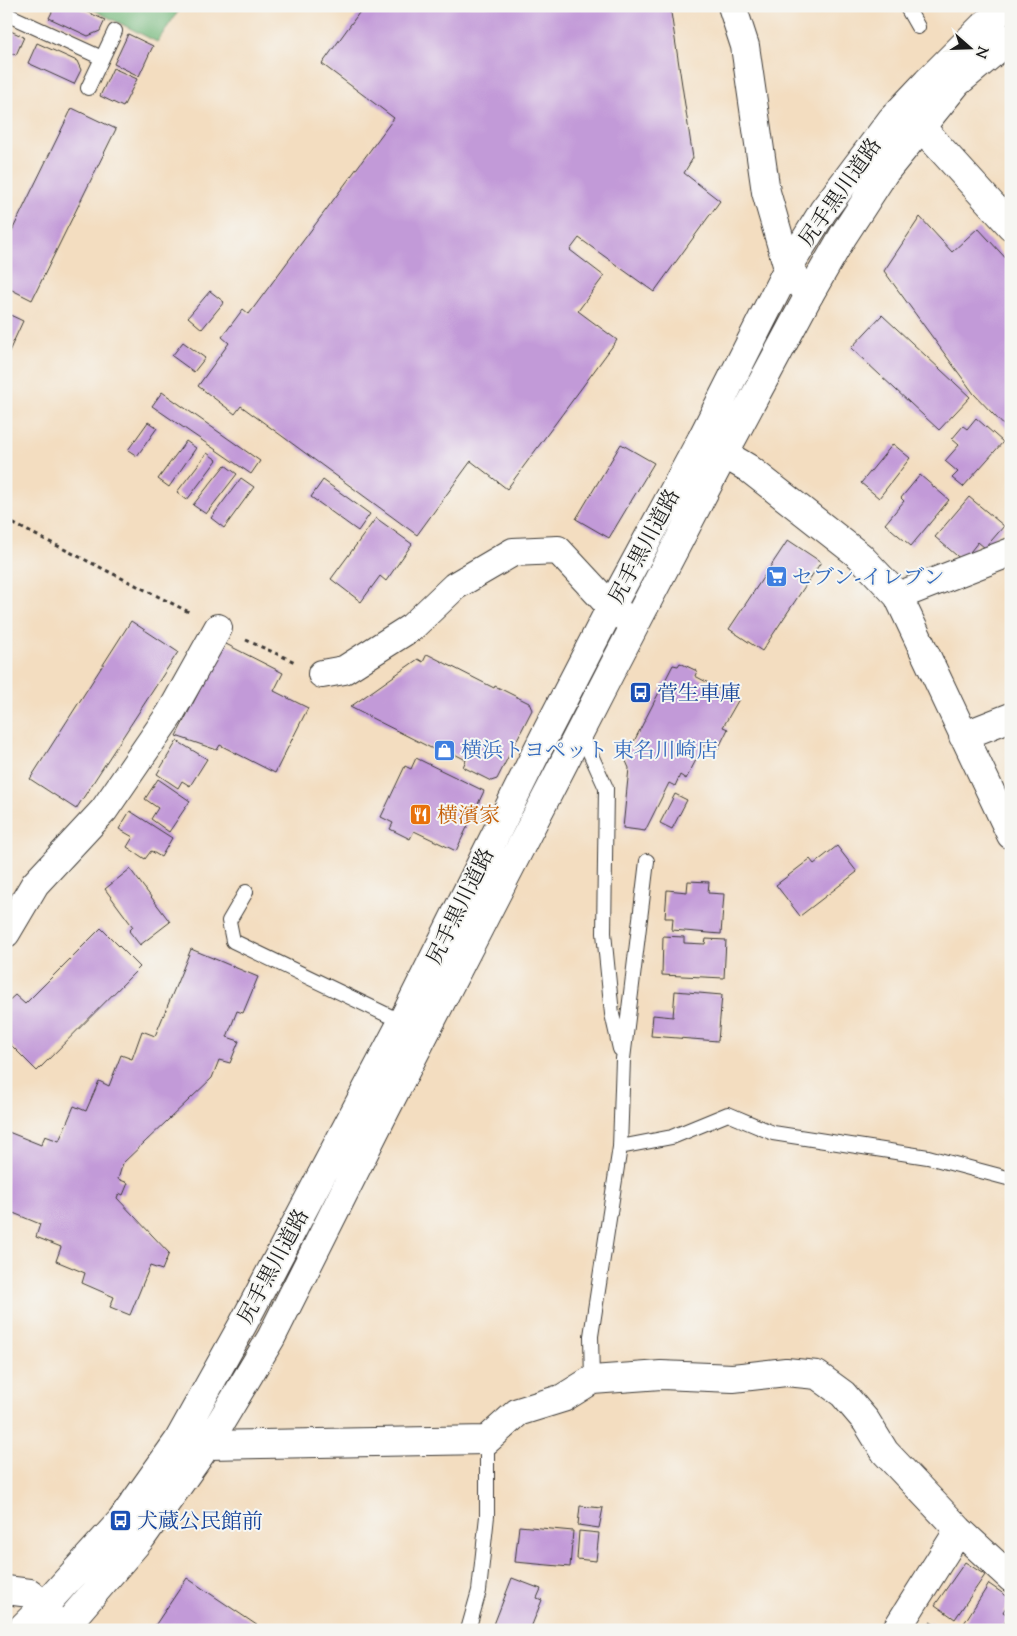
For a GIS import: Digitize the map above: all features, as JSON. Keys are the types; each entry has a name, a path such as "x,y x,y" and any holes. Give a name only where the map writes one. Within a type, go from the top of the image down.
{"main road":[{"path":"732,6 745,46 766,192 788,268 809,295"},
{"name":"尻手黒川道路","path":"20,1630 121,1521 178,1440 243,1324 402,1022 547,731 701,440 788,268 823,211 892,119 983,26 1007,6"},
{"name":"尻手黒川道路","path":"61,1630 142,1537 207,1445 271,1338 394,1093 580,731 724,454 809,295 843,236 884,173 957,84 1011,38"},
{"path":"921,127 1011,226"},
{"path":"701,440 748,468 860,556 898,596 1011,835"},
{"path":"322,674 344,670 405,632 455,586 512,552 558,550 611,607 636,625"},
{"path":"898,596 1011,552"},
{"path":"6,933 35,884 104,810 170,714 218,628"},
{"path":"963,736 1011,717"},
{"path":"207,1445 487,1440 518,1412 563,1398 592,1380 660,1374 733,1378 786,1372 817,1375 843,1394 866,1421 885,1452 959,1530 1011,1578"},
{"path":"896,1630 959,1530"},
{"path":"6,1590 30,1593 44,1606 61,1630"}],"lane":[{"path":"906,6 918,27"},
{"path":"6,14 102,58"},
{"path":"88,88 115,32"},
{"path":"580,731 606,788 604,933 612,1014 622,1059"},
{"path":"592,1380 591,1336 620,1147 622,1059 646,861"},
{"path":"246,892 229,921 233,941 402,1022"},
{"path":"620,1147 672,1137 728,1114 773,1133 928,1157 1011,1179"},
{"path":"468,1630 479,1591 487,1516 487,1440"}],"path":[{"path":"6,520 218,628 322,674"}],"green space":[{"path":"86,6 182,6 157,42"}],"building":[{"path":"55,6 74,6 105,20 100,31 88,36 49,18"},
{"path":"364,6 670,6 693,158 684,173 720,201 654,292 579,238 570,250 604,276 578,311 617,340 507,489 471,461 417,535 241,406 235,414 198,386 229,343 222,337 243,309 249,314 394,118 322,64"},
{"path":"6,29 24,37 16,55 6,51"},
{"path":"128,34 153,46 139,76 114,64"},
{"path":"37,43 77,61 81,70 74,84 28,63"},
{"path":"113,68 137,79 123,107 100,96"},
{"path":"72,108 116,129 32,300 6,287 6,243"},
{"path":"920,217 952,252 978,228 1011,264 1011,350 1006,355 1011,360 1011,433 974,394 884,271"},
{"path":"210,291 224,302 202,329 188,317"},
{"path":"6,313 23,321 6,358"},
{"path":"882,315 970,397 939,430 851,348"},
{"path":"183,342 205,358 194,372 172,356"},
{"path":"162,392 260,461 251,474 152,406"},
{"path":"976,418 1003,442 963,487 952,478 958,472 945,461 959,445 952,439 963,426 967,429"},
{"path":"148,422 157,428 137,456 128,450"},
{"path":"186,441 196,448 169,487 158,479"},
{"path":"621,444 654,463 609,538 576,519"},
{"path":"893,444 910,458 879,498 861,483"},
{"path":"207,453 217,460 187,500 177,492"},
{"path":"225,465 237,474 206,514 193,505"},
{"path":"920,475 949,500 911,546 885,524 904,501 901,498"},
{"path":"241,478 254,487 224,528 211,518"},
{"path":"323,480 370,514 358,531 311,497"},
{"path":"969,497 1004,526 985,548 978,542 963,561 935,537"},
{"path":"376,518 412,544 386,581 380,576 361,602 331,579"},
{"path":"788,540 821,562 762,651 729,629"},
{"path":"131,621 178,652 76,809 30,779"},
{"path":"224,643 283,673 274,691 308,708 275,773 220,745 217,750 176,736"},
{"path":"427,654 494,688 495,686 529,703 532,710 497,779 491,781 463,767 466,760 435,744 433,749 350,707 418,659 423,662"},
{"path":"680,663 697,671 695,676 739,699 723,727 728,729 718,749 705,743 686,779 680,775 675,786 669,783 645,831 623,828 629,768 625,759 673,665 678,666"},
{"path":"177,741 207,759 190,786 182,781 178,788 157,774"},
{"path":"416,758 484,791 456,851 414,831 410,839 390,829 393,823 381,817 405,766 411,769"},
{"path":"158,779 190,801 169,832 151,819 158,808 145,799"},
{"path":"675,794 687,800 672,829 660,823"},
{"path":"130,811 172,838 161,857 151,851 145,859 127,847 133,837 119,829"},
{"path":"837,846 857,872 800,916 776,885 810,859 814,864"},
{"path":"130,869 170,922 140,945 129,931 133,927 105,889"},
{"path":"688,881 709,882 708,893 724,894 721,934 672,930 673,918 665,918 667,890 687,892"},
{"path":"101,928 140,967 37,1071 6,1040 6,1003 15,995 25,1004"},
{"path":"663,936 684,937 684,943 705,944 706,939 726,940 724,978 662,975"},
{"path":"191,949 258,977 243,1013 237,1011 227,1037 239,1041 230,1063 219,1060 212,1078 123,1163 118,1179 128,1183 123,1195 119,1193 117,1198 169,1253 162,1270 150,1266 130,1315 110,1307 114,1297 82,1283 85,1273 56,1261 61,1247 36,1237 40,1224 6,1210 6,1131 41,1145 45,1136 59,1141 74,1106 86,1111 99,1081 109,1086 121,1055 132,1059 142,1031 155,1036"},
{"path":"675,991 722,995 718,1041 651,1036 653,1015 673,1017"},
{"path":"580,1506 603,1508 599,1528 578,1525"},
{"path":"519,1526 573,1531 570,1567 515,1562"},
{"path":"579,1531 599,1533 596,1561 577,1559"},
{"path":"965,1562 985,1575 955,1619 935,1605"},
{"path":"187,1578 264,1630 152,1630"},
{"path":"512,1578 541,1589 537,1598 542,1600 530,1630 500,1630 493,1627"},
{"path":"989,1584 1011,1599 1003,1612 1009,1616 1001,1630 963,1630 961,1628"},
{"path":"930,1622 944,1630 925,1630"}],"place":[{"name":"セブン-イレブン","path":"776,577"},
{"name":"菅生車庫","path":"641,693"},
{"name":"横浜トヨペット 東名川崎店","path":"445,750"},
{"name":"横濱家","path":"421,815"},
{"name":"犬蔵公民館前","path":"121,1521"}]}
